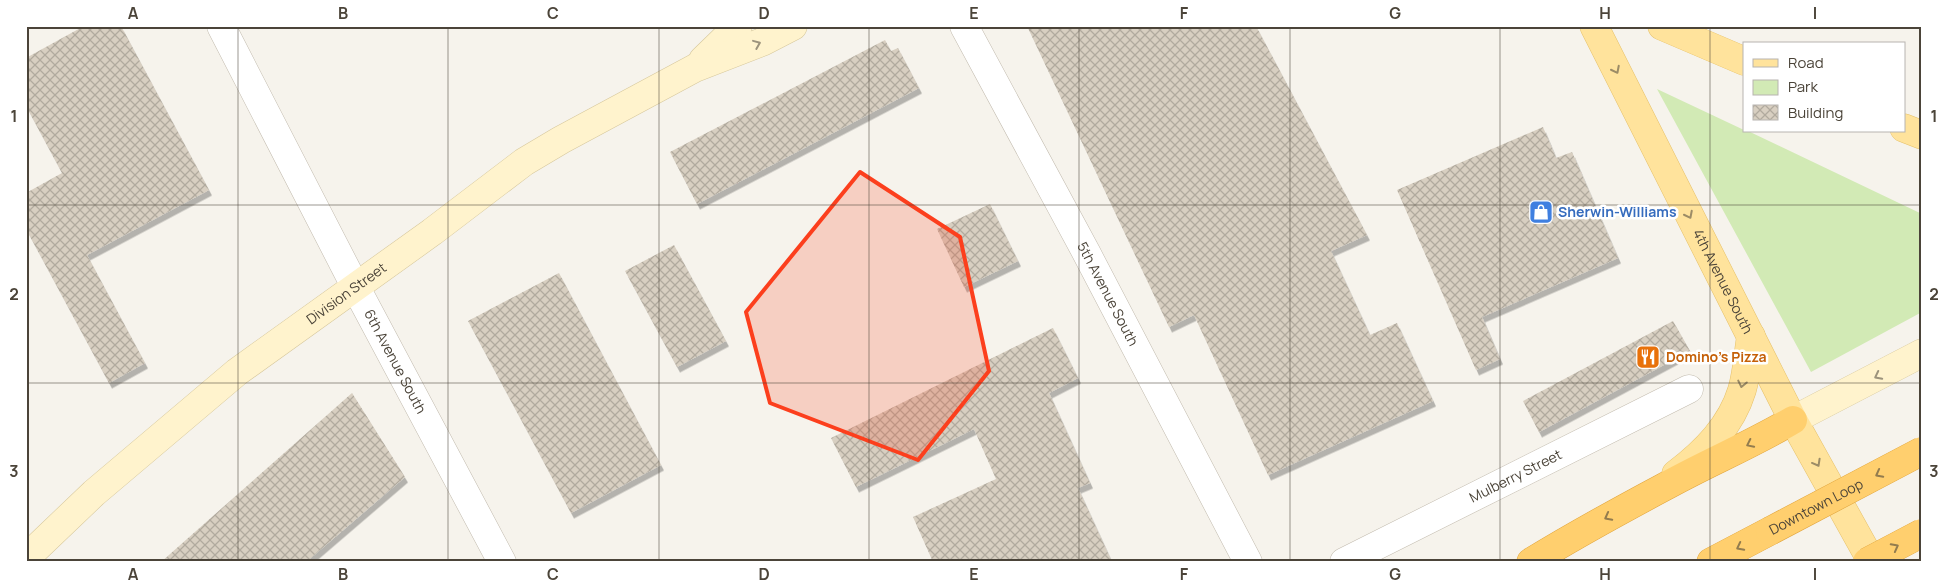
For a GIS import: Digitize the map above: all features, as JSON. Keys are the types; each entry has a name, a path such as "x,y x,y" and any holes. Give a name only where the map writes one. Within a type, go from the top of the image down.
{"highway":[{"path":"1531,562 1573,536 1651,494 1769,435 1793,420"},
{"name":"Downtown Loop","path":"1711,562 1922,451"},
{"path":"1867,562 1922,533"}],"main road":[{"name":"Division Street","path":"695,68 738,26"},
{"name":"Division Street","path":"26,558 94,493 237,372 538,152 695,68 762,42 793,26"},
{"name":"4th Avenue South","path":"1594,26 1793,420 1872,562"},
{"path":"1662,26 1743,61"},
{"path":"1906,129 1922,135"},
{"path":"1651,494 1702,454 1732,415 1742,389 1751,336"},
{"path":"1793,420 1922,353"}],"street":[{"name":"6th Avenue South","path":"220,26 355,286 502,562"},
{"name":"5th Avenue South","path":"964,26 1082,245 1248,562"},
{"name":"Mulberry Street","path":"1344,562 1689,389"}],"highlighted area":[{"path":"860,172 960,237 989,371 918,460 770,403 746,312"}],"green space":[{"path":"1657,89 1743,130 1743,132 1750,132 1922,214 1922,312 1811,372"}],"building":[{"path":"84,26 121,26 209,190 87,255 145,363 109,383 26,229 26,193 62,173 26,106 26,58"},
{"path":"1027,26 1256,26 1367,235 1331,251 1370,335 1397,323 1433,401 1268,475 1194,315 1169,327"},
{"path":"885,40 891,51 898,48 919,88 697,204 670,152"},
{"path":"1543,127 1556,158 1572,152 1618,258 1482,317 1500,359 1476,370 1397,190"},
{"path":"990,204 1018,261 964,287 937,229"},
{"path":"674,245 726,341 677,367 625,271"},
{"path":"559,273 661,465 571,513 468,321"},
{"path":"1673,321 1690,351 1539,432 1523,401"},
{"path":"1053,328 1078,378 1049,393 1090,483 1078,488 1112,562 933,562 913,517 996,479 974,429 856,487 831,438"},
{"path":"352,393 405,477 306,562 161,562"}],"place":[{"name":"Sherwin-Williams","path":"1541,212"},
{"name":"Domino's Pizza","path":"1648,357"}]}
